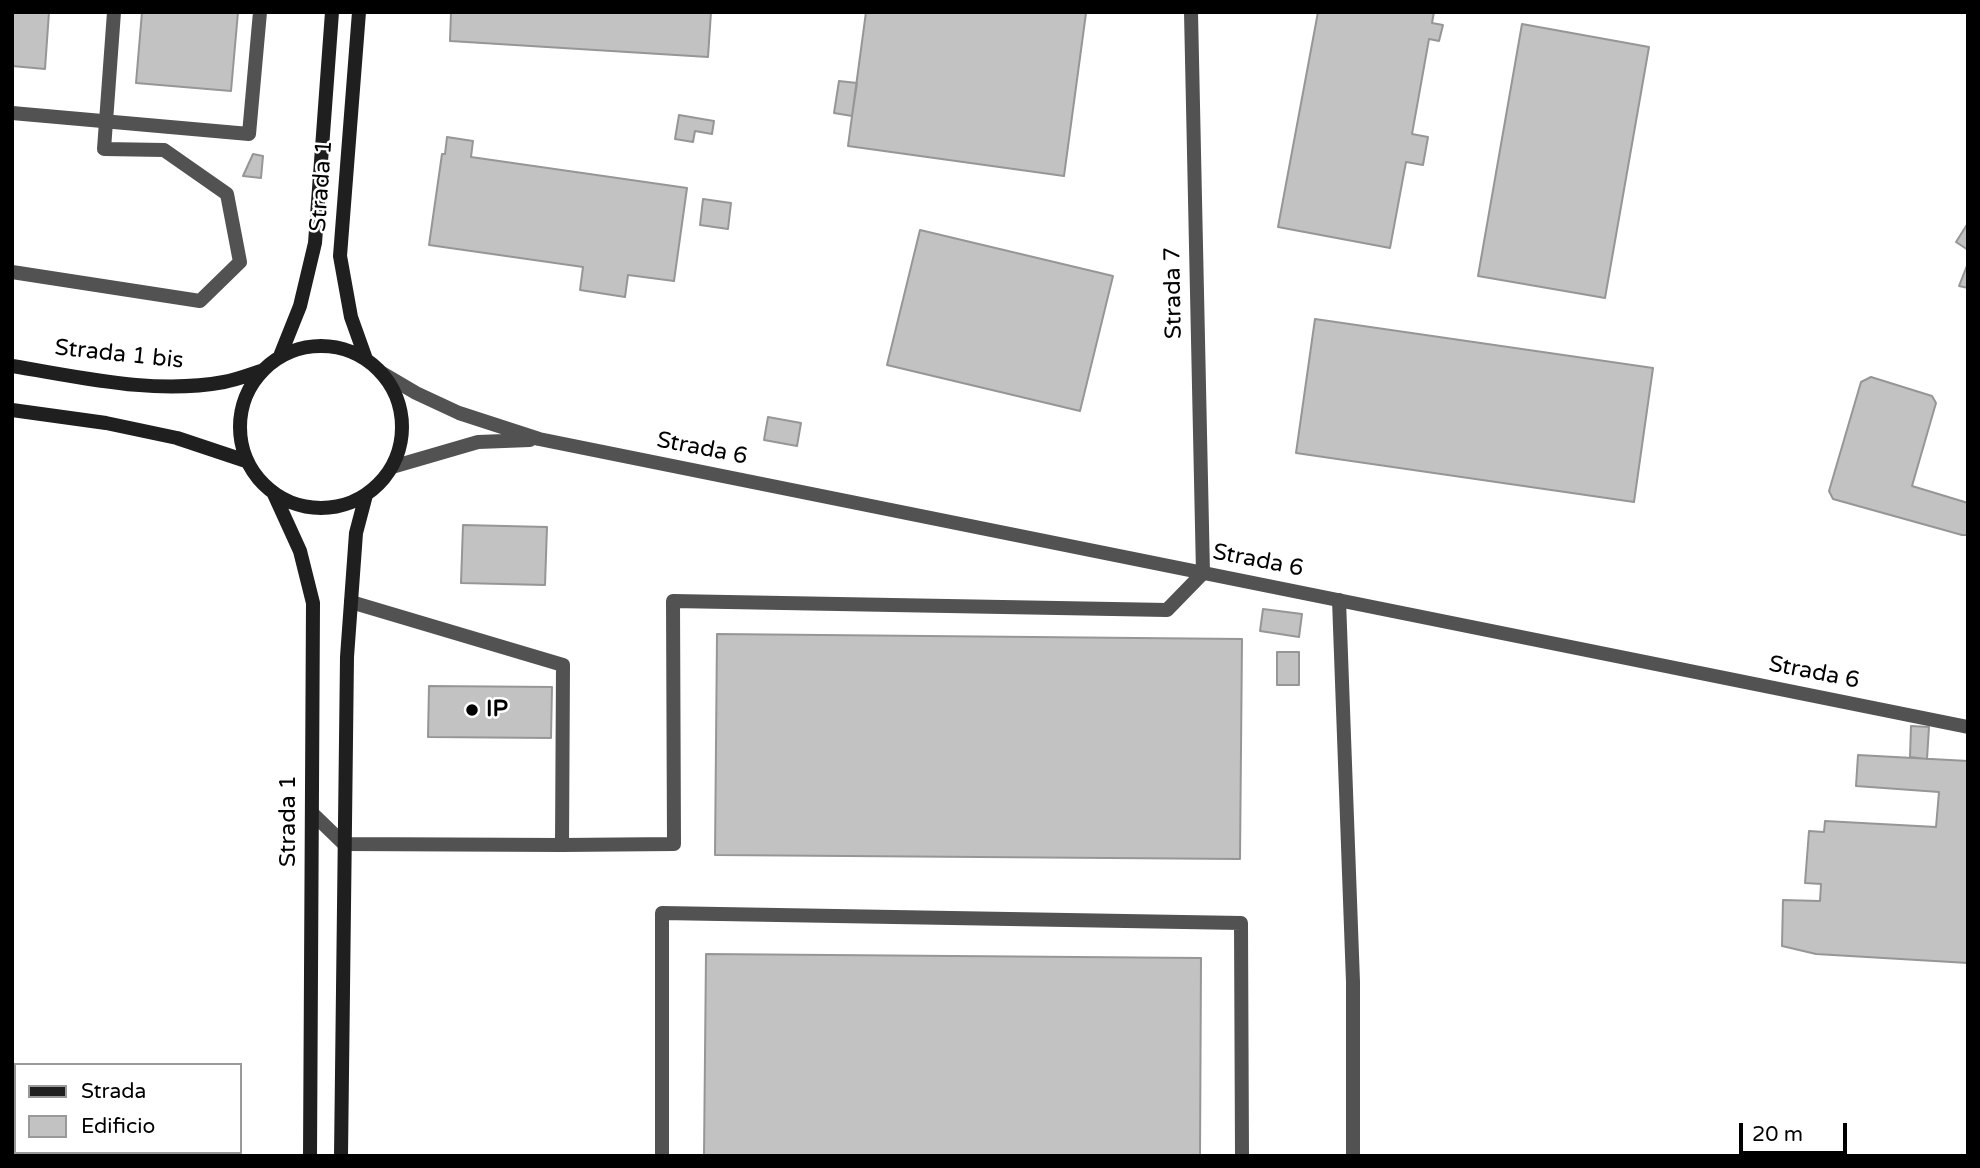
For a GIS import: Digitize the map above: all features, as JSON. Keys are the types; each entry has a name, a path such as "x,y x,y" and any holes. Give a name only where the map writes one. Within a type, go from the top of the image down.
{"street":[{"path":"12,271 200,301 240,262 227,194 163,150 104,149 114,12"},
{"path":"12,113 249,134 260,12"},
{"name":"Strada 1","path":"281,356 300,306 315,243 332,12"},
{"name":"Strada 1","path":"359,12 340,256 351,317 366,359"},
{"name":"Strada 7","path":"1191,12 1203,573"},
{"path":"332,346 366,359 382,373 398,402 402,436 392,467 366,495 344,505 320,508 296,505 274,494 258,480 246,461 239,434 239,420 246,393 262,371 281,356 297,349 332,346"},
{"name":"Strada 1 bis","path":"12,366 111,382 176,387 225,382 262,371"},
{"name":"Strada 6","path":"382,373 459,413 539,439 1968,727"},
{"path":"12,410 106,423 177,438 246,461"},
{"name":"Strada 6","path":"392,467 478,442 539,439"},
{"name":"Strada 1","path":"274,494 300,551 313,603 310,1156"},
{"path":"341,1156 347,657 356,533 366,495"},
{"path":"312,813 344,844 674,844 673,601 1167,610 1203,573"},
{"path":"1339,600 1353,982 1353,1156"},
{"path":"351,602 563,665 562,845"},
{"path":"662,1156 662,913 1241,923 1242,1156"}],"building":[{"path":"12,12 49,12 45,69 12,66"},
{"path":"142,12 238,12 231,91 136,83"},
{"path":"451,12 711,12 708,57 450,41"},
{"path":"866,12 1086,13 1064,176 848,146"},
{"path":"1318,12 1434,12 1432,23 1443,25 1439,41 1429,39 1412,134 1428,137 1423,165 1406,162 1390,248 1278,227"},
{"path":"1522,24 1649,47 1605,298 1478,276"},
{"path":"839,81 857,83 852,116 834,113"},
{"path":"679,115 714,121 712,134 695,131 693,142 675,139"},
{"path":"447,137 473,141 471,157 687,188 674,281 628,275 625,297 580,290 583,267 429,245 442,154 445,154"},
{"path":"253,154 263,156 261,178 243,176"},
{"path":"703,199 731,203 728,229 700,225"},
{"path":"1968,223 1968,250 1956,242"},
{"path":"920,230 1113,276 1080,411 887,365"},
{"path":"1968,263 1968,288 1959,286"},
{"path":"1315,319 1653,368 1634,502 1296,453"},
{"path":"1871,377 1932,396 1936,403 1912,486 1968,503 1968,535 1833,499 1829,491 1861,382"},
{"path":"768,417 801,423 797,446 764,440"},
{"path":"463,525 547,527 545,585 461,583"},
{"path":"1263,609 1302,614 1299,637 1260,631"},
{"path":"717,634 1242,639 1240,859 715,855"},
{"path":"1277,652 1299,652 1299,685 1277,685"},
{"path":"429,686 552,687 551,738 428,737"},
{"path":"1911,726 1929,727 1927,759 1910,757"},
{"path":"1858,755 1968,761 1968,963 1816,954 1782,946 1783,900 1820,901 1821,884 1805,883 1809,831 1824,832 1825,821 1936,827 1939,792 1856,786"},
{"path":"706,954 1201,958 1200,1156 704,1156"}],"place":[{"name":"IP","path":"472,710"}]}
